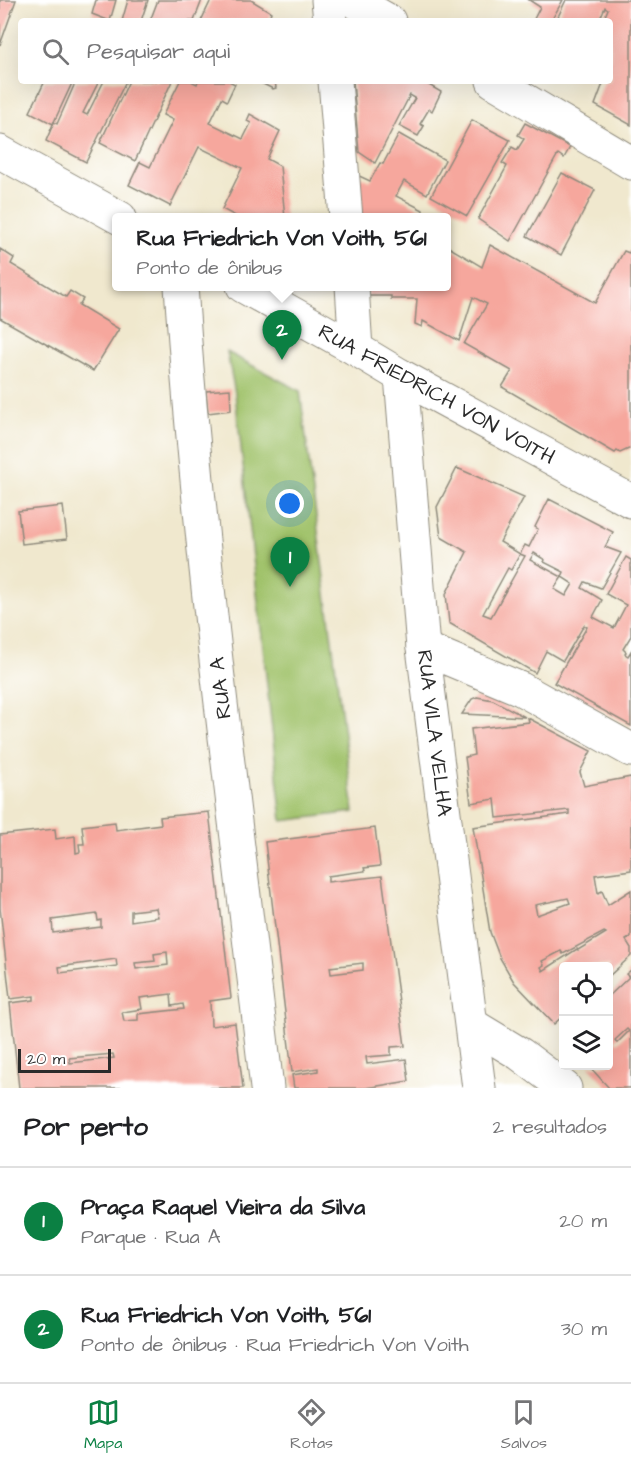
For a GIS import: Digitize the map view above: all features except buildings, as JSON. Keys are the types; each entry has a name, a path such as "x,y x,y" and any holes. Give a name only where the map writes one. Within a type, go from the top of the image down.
{"street":[{"path":"328,0 330,18"},
{"path":"352,0 384,18"},
{"path":"335,84 346,213"},
{"path":"498,84 631,163"},
{"path":"0,152 112,214"},
{"name":"RUA A","path":"181,291 187,386 219,684 267,1088"},
{"name":"RUA FRIEDRICH VON VOITH","path":"252,291 401,376 631,501"},
{"path":"352,291 356,349"},
{"name":"RUA VILA VELHA","path":"401,376 423,648 479,1088"},
{"path":"423,648 521,689 631,750"},
{"path":"472,1025 520,1054 566,1088"}],"green space":[{"path":"227,352 300,391 354,812 282,821 235,393"}],"place":[{"name":"Rua Friedrich Von Voith, 561","path":"282,360"},
{"name":"Praça Raquel Vieira da Silva","path":"290,587"}]}
